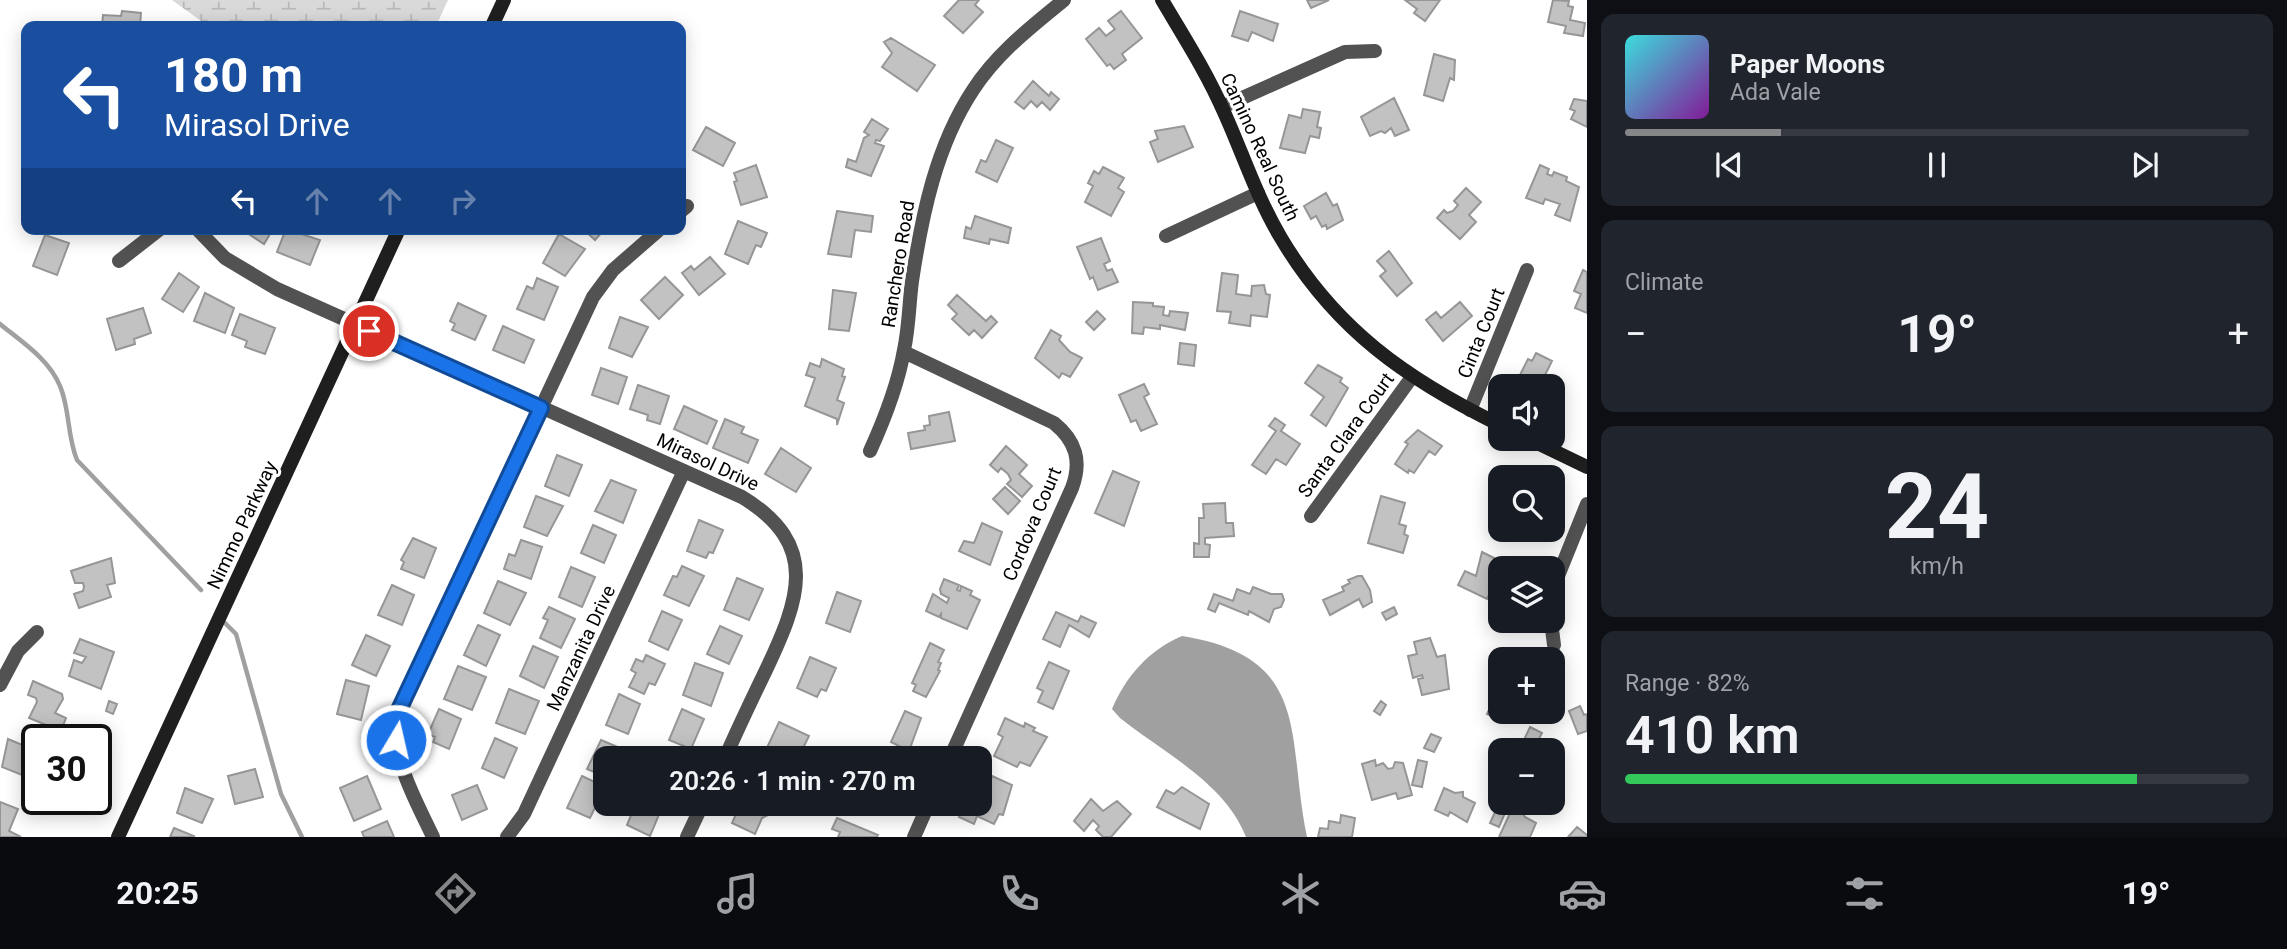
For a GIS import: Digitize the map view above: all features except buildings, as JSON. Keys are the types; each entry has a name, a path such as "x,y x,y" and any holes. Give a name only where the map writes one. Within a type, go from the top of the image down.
{"street":[{"path":"494,21 504,0"},
{"name":"Ranchero Road","path":"870,451 893,394 904,352 919,233 945,142 958,114 993,64 1014,42 1064,0"},
{"name":"Camino Real South","path":"1162,0 1222,107 1258,193 1280,237 1331,308 1412,377 1488,419"},
{"path":"1222,107 1345,52 1375,51"},
{"path":"1166,236 1258,193"},
{"path":"119,261 152,235"},
{"name":"Mirasol Drive","path":"203,235 225,258 249,275 742,497 771,518 789,544 797,576 789,622 730,746"},
{"name":"Nimmo Parkway","path":"118,837 396,235"},
{"path":"433,837 397,756 399,710 593,297 613,270 653,235"},
{"name":"Cinta Court","path":"1470,410 1527,270"},
{"name":"Cordova Court","path":"904,352 1054,423 1072,441 1078,466 1072,488 955,746"},
{"name":"Santa Clara Court","path":"1311,516 1412,377"},
{"path":"1554,451 1587,467"},
{"name":"Manzanita Drive","path":"507,837 524,814 684,471"},
{"path":"1565,559 1587,504"},
{"path":"0,685 18,651 37,632"},
{"path":"1552,633 1554,645"},
{"path":"687,837 697,816"},
{"path":"914,837 923,816"}],"green space":[{"path":"172,0 448,0 438,21 201,21"}],"shaded area":[{"path":"1182,636 1224,647 1254,662 1274,682 1286,706 1293,735 1307,837 1246,837 1224,801 1209,785 1120,718 1112,709 1124,686 1140,665 1159,649"}],"waterway":[{"path":"0,324 34,352 55,376 63,395 77,460 201,590"},
{"path":"224,622 236,634 281,794 302,837"}],"route":[{"path":"369,331 541,408 399,710 396,740"}]}
